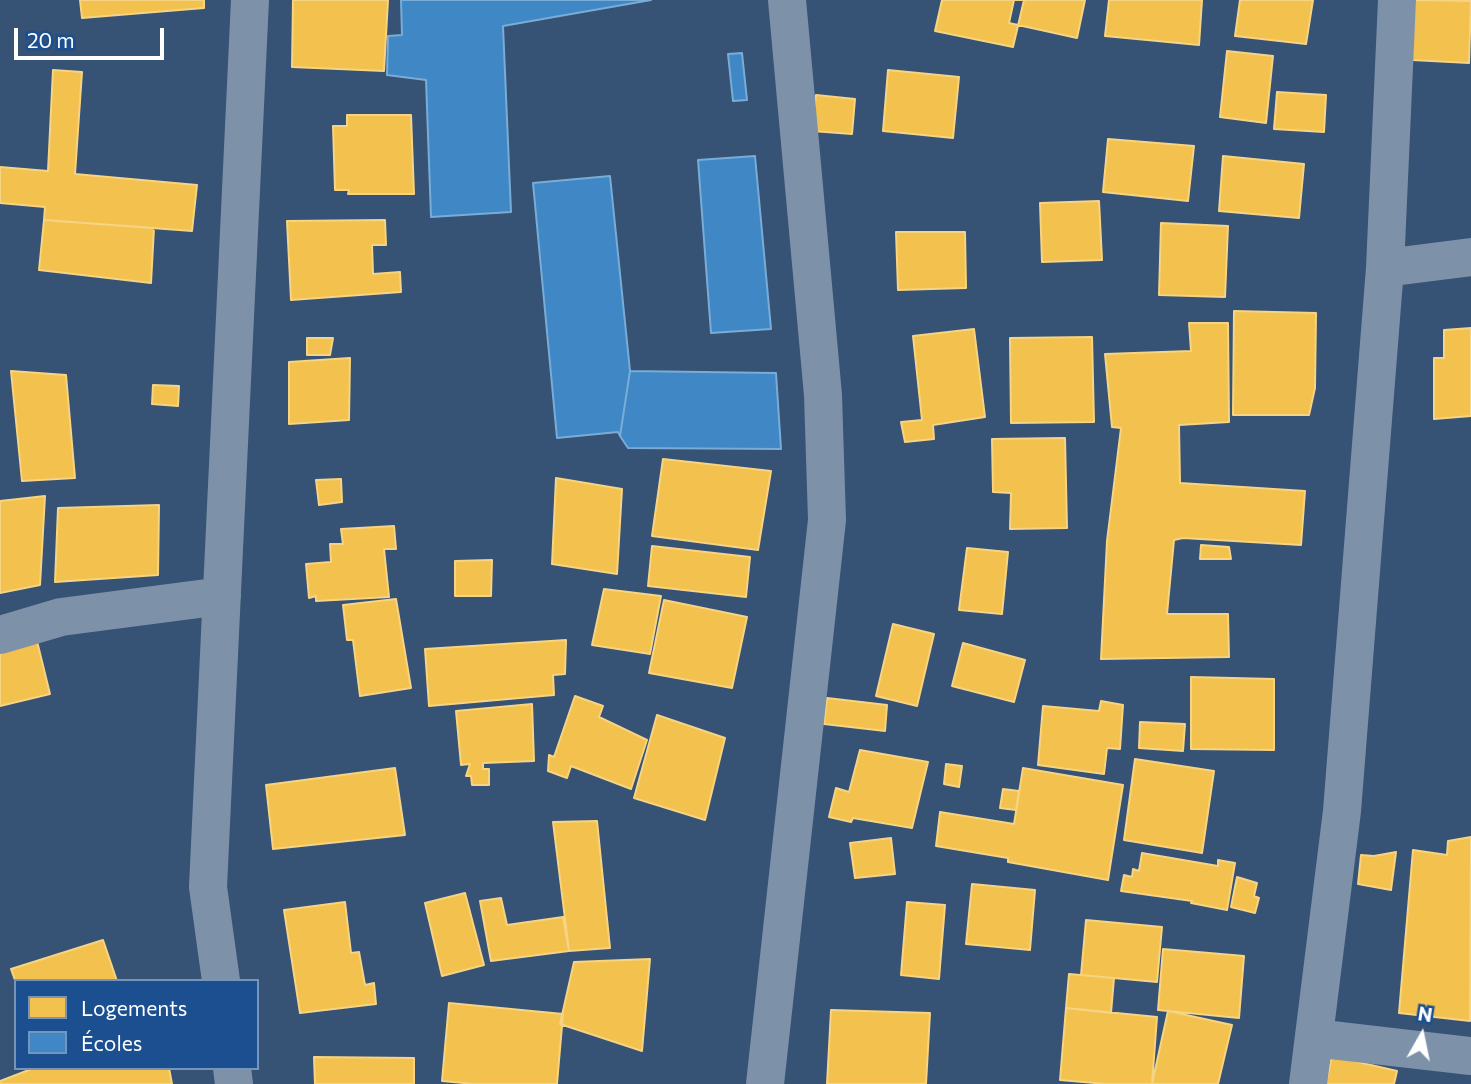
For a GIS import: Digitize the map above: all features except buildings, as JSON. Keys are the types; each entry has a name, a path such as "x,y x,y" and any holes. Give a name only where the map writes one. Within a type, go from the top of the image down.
{"street":[{"path":"220,979 208,887 250,0"},
{"path":"765,1084 827,520 823,395 787,0"},
{"path":"1308,1084 1342,811 1385,268 1397,0"},
{"path":"1385,268 1471,257"},
{"path":"0,635 61,617 222,596"},
{"path":"1314,1038 1471,1056"}]}
